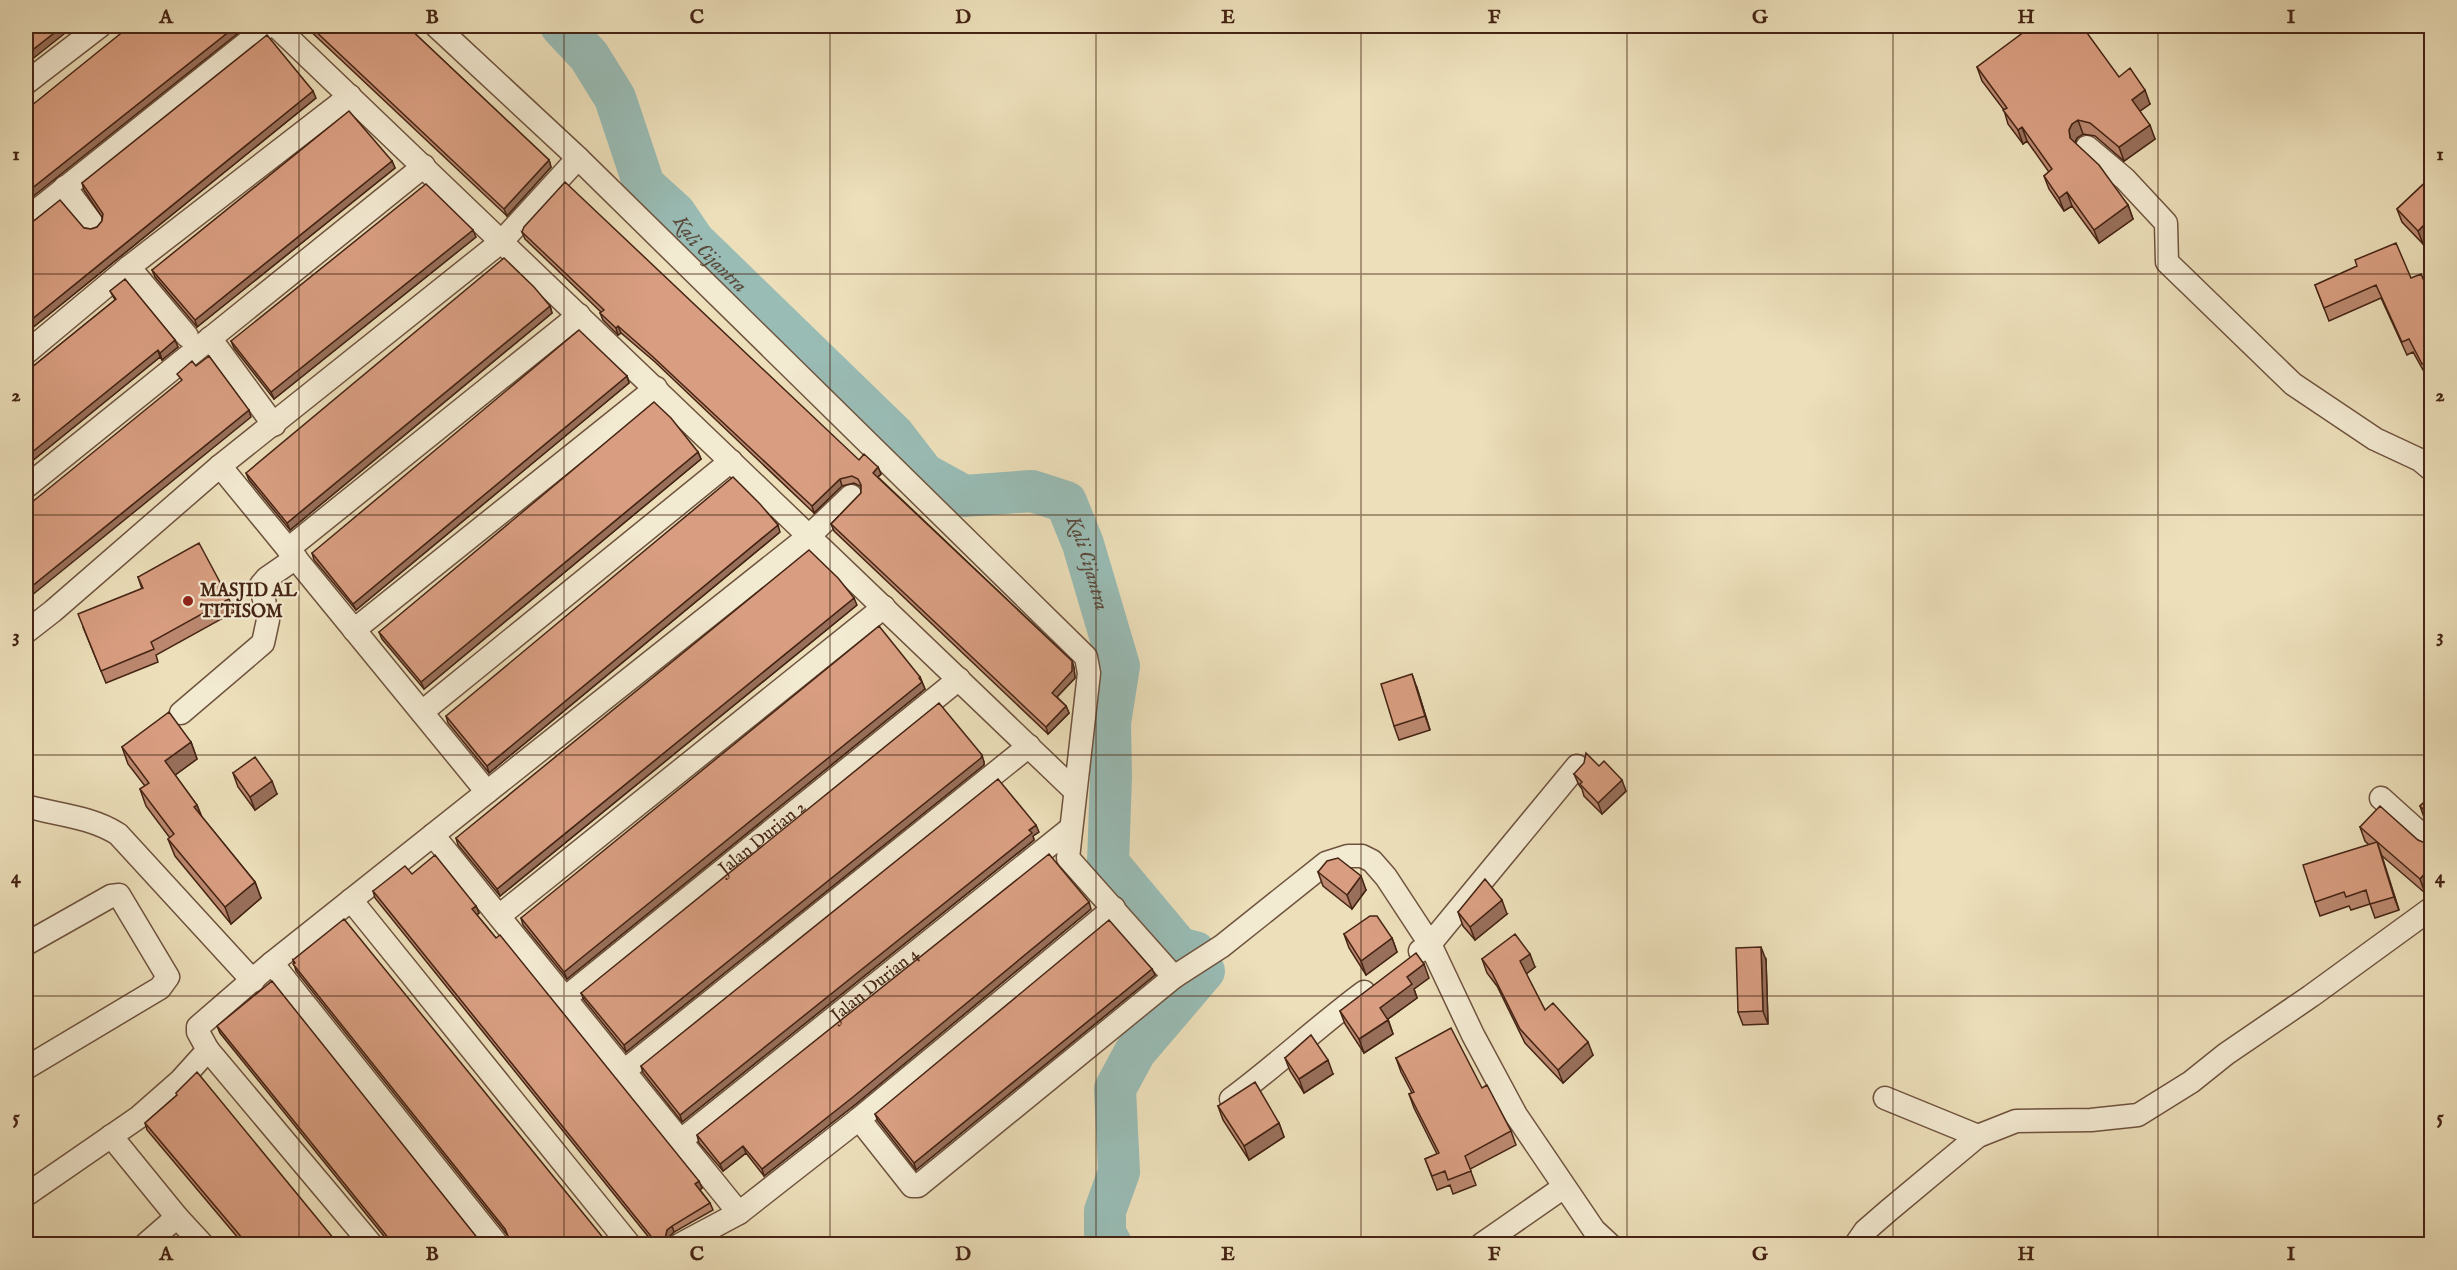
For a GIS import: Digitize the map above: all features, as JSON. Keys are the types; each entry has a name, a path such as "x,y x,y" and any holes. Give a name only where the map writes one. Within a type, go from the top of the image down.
{"street":[{"path":"26,83 100,26"},
{"path":"26,219 268,26"},
{"path":"276,26 1074,790"},
{"path":"436,26 578,158 1086,657 1089,673 1068,858 1114,908 1180,972"},
{"path":"26,353 129,267 350,96"},
{"path":"2087,147 2126,179 2166,223 2167,262 2293,384 2375,439 2420,460 2432,470"},
{"path":"26,630 53,611 220,466 502,241 578,158"},
{"path":"26,488 424,166"},
{"path":"65,187 92,223"},
{"path":"129,267 187,336"},
{"path":"182,713 263,643 268,620 261,585 267,578 292,553 579,315"},
{"path":"210,338 274,425"},
{"path":"354,630 656,388"},
{"path":"422,712 731,461"},
{"path":"220,466 487,792"},
{"path":"371,1245 208,1050 198,1032 198,1027 272,963 809,537 851,496"},
{"path":"499,916 884,607"},
{"name":"Jalan Durian 2","path":"565,998 959,679"},
{"path":"624,1071 1029,746"},
{"path":"1402,964 1430,944 1577,766"},
{"path":"2381,798 2432,844"},
{"path":"26,806 76,816 118,834 253,981"},
{"name":"Jalan Durian 4","path":"680,1141 1071,828"},
{"path":"434,835 739,1213"},
{"path":"859,1119 912,1186 918,1186 1180,972 1222,946 1326,863 1348,856 1362,856 1372,861 1386,877 1430,944 1468,1025 1516,1115 1605,1243"},
{"path":"26,944 111,896 119,895 168,977 160,988 26,1068"},
{"path":"351,900 629,1245"},
{"path":"681,1245 739,1213 859,1119 1114,908"},
{"path":"1856,1245 1865,1231 1978,1136 2016,1121 2091,1120 2138,1115 2191,1082 2226,1054 2311,996 2432,908"},
{"path":"272,963 496,1245"},
{"path":"1227,1102 1267,1073 1329,1019 1384,978"},
{"path":"26,1194 140,1117 180,1081 208,1050"},
{"path":"1885,1098 1978,1136"},
{"path":"111,1136 202,1245"},
{"path":"1482,1245 1564,1187"},
{"path":"146,1245 177,1217"}],"building":[{"path":"26,26 63,26 26,55"},
{"path":"130,26 236,26 26,193 26,110"},
{"path":"310,26 407,26 549,160 504,209"},
{"path":"2032,26 2082,26 2119,77 2130,68 2145,90 2132,100 2150,125 2119,147 2090,123 2078,120 2069,130 2070,138 2099,165 2128,205 2094,230 2067,192 2059,198 2044,176 2052,169 2022,127 2018,130 2003,110 2007,108 1977,67"},
{"path":"267,35 313,91 26,324 26,225 60,200 84,228 97,227 102,221 103,214 82,183"},
{"path":"2426,90 2432,90 2432,124"},
{"path":"349,111 392,161 195,320 152,270"},
{"path":"2432,176 2432,220 2430,219 2418,231 2397,209"},
{"path":"565,182 859,460 864,454 878,467 873,473 1072,661 1072,671 1052,693 1066,706 1046,727 831,524 861,493 858,479 852,476 840,479 812,506 652,356 600,313 604,310 522,232"},
{"path":"426,184 473,230 271,392 231,341"},
{"path":"2396,243 2411,278 2421,274 2432,299 2432,359 2422,364 2409,339 2402,342 2376,285 2324,308 2315,285 2357,266 2355,260"},
{"path":"504,258 550,306 287,523 246,473"},
{"path":"125,279 175,340 160,353 158,350 26,457 26,372 116,299 110,291"},
{"path":"579,330 627,376 353,604 312,553"},
{"path":"209,356 249,410 26,591 26,507 182,380 177,374 192,361 196,366"},
{"path":"654,402 671,418 698,452 421,682 379,632"},
{"path":"733,477 778,525 487,766 446,716"},
{"path":"199,543 229,599 151,642 154,649 101,671 78,614 143,588 138,577"},
{"path":"809,550 838,578 854,598 497,889 456,838"},
{"path":"879,626 922,682 564,972 521,918"},
{"path":"1412,674 1425,716 1394,726 1381,684"},
{"path":"939,703 982,755 981,758 624,1045 581,993"},
{"path":"169,712 191,742 165,761 197,805 194,807 255,882 225,907 168,839 174,834 140,789 149,783 122,747"},
{"path":"1586,753 1599,766 1604,761 1622,780 1598,803 1574,774 1584,763"},
{"path":"255,757 272,781 250,797 233,773"},
{"path":"998,779 1036,825 1029,830 1032,833 680,1115 641,1066"},
{"path":"2432,795 2432,818 2420,806"},
{"path":"2380,806 2418,840 2432,843 2432,865 2420,879 2360,827"},
{"path":"2377,842 2394,897 2370,904 2366,890 2346,897 2344,892 2315,902 2303,865"},
{"path":"1049,854 1089,902 762,1169 743,1146 720,1164 697,1135"},
{"path":"435,855 476,906 472,909 496,938 500,935 699,1181 695,1184 710,1203 667,1230 665,1239 658,1245 373,891 405,866 412,874"},
{"path":"1338,858 1361,876 1347,895 1318,872 1327,861"},
{"path":"1485,879 1502,900 1470,927 1458,912"},
{"path":"1370,916 1377,916 1392,938 1361,961 1344,934"},
{"path":"344,919 609,1245 505,1245 508,1236 505,1229 293,964 295,963 293,960"},
{"path":"1109,920 1152,969 914,1163 875,1114"},
{"path":"1515,934 1530,954 1520,961 1545,1010 1553,1003 1588,1042 1558,1070 1520,1029 1492,973 1482,959"},
{"path":"1761,947 1763,1011 1738,1012 1736,948"},
{"path":"1416,953 1424,964 1407,977 1412,984 1380,1008 1388,1020 1359,1039 1340,1011"},
{"path":"272,981 483,1245 394,1245 217,1026"},
{"path":"1451,1028 1482,1088 1487,1085 1511,1131 1465,1156 1471,1171 1448,1180 1445,1171 1432,1176 1425,1159 1439,1153 1409,1094 1414,1092 1396,1058"},
{"path":"1311,1035 1328,1060 1299,1079 1285,1058"},
{"path":"197,1072 339,1245 300,1245 299,1243 297,1245 248,1245 145,1123 177,1095 176,1093"},
{"path":"1255,1082 1279,1123 1244,1146 1218,1106"}],"waterway":[{"name":"Kali Cijantra","path":"561,26 589,56 615,98 644,185 675,213 694,241 894,435 924,474 964,496 1032,491 1066,502 1083,544 1119,666 1110,723 1108,863 1179,948 1195,952 1204,971 1135,1052 1115,1089 1119,1172 1105,1211 1105,1233 1111,1244"}],"place":[{"name":"MASJID AL TITISOM","path":"188,601"}]}
